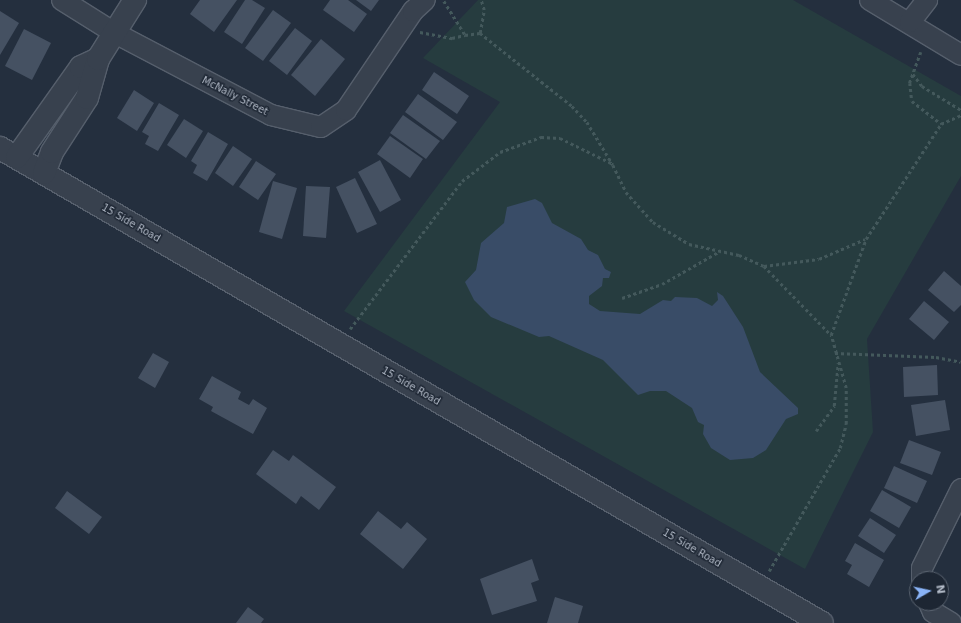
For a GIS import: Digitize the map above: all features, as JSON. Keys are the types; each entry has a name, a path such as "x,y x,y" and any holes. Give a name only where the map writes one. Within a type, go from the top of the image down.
{"street":[{"name":"McNally Street","path":"62,0 113,32 271,115 322,127 346,110 413,11 425,0"},
{"path":"44,173 52,152 87,98 98,59 113,32 136,0"},
{"path":"870,0 910,22 961,55"},
{"path":"910,22 927,0"},
{"path":"9,152 81,68 98,59"},
{"name":"15 Side Road","path":"9,152 338,344 822,623"},
{"path":"922,571 922,568 961,489"},
{"path":"932,611 951,623"}],"path":[{"path":"443,0 465,35"},
{"path":"480,33 484,10 481,0"},
{"path":"401,28 452,38 480,33 572,106 587,122 613,164 626,192 653,222 689,244 739,255 764,266 831,335 846,388 846,424 840,448 760,587"},
{"path":"927,33 910,83 912,101 940,124"},
{"path":"913,74 922,86 961,110"},
{"path":"831,335 866,239 940,124 961,115"},
{"path":"338,344 462,181 500,152 541,137 560,138 613,164"},
{"path":"764,266 819,259 866,239"},
{"path":"622,298 662,284 720,250"},
{"path":"836,353 936,357 961,362"},
{"path":"816,431 834,406 838,363"}],"green space":[{"path":"478,0 793,0 961,96 961,176 867,339 873,432 805,569 344,311 500,102 423,58"}],"water":[{"path":"535,199 542,203 552,223 581,239 588,250 598,255 605,269 611,272 609,278 603,278 602,286 589,296 589,304 600,311 640,314 663,300 671,301 675,297 697,298 712,306 718,300 717,292 723,296 743,327 760,372 798,408 798,414 786,419 766,450 753,458 730,460 711,448 703,434 704,425 698,422 692,408 666,391 650,391 638,395 603,360 549,336 539,337 491,317 474,300 465,282 476,270 481,243 504,223 507,207"}],"building":[{"path":"200,0 237,0 214,32 190,14"},
{"path":"245,0 252,0 265,8 242,44 224,32"},
{"path":"330,0 348,0 367,14 354,32 323,10"},
{"path":"356,0 379,0 371,11"},
{"path":"273,10 291,23 263,61 245,48"},
{"path":"0,11 19,23 0,55"},
{"path":"295,28 312,41 287,75 269,61"},
{"path":"24,29 51,43 32,80 5,66"},
{"path":"321,39 345,59 315,96 291,75"},
{"path":"434,72 469,96 457,114 422,90"},
{"path":"134,90 154,103 137,131 117,118"},
{"path":"418,94 457,122 443,140 405,112"},
{"path":"159,103 179,115 158,151 145,144 149,136 142,132"},
{"path":"403,115 440,141 426,159 390,133"},
{"path":"184,119 203,131 186,158 167,145"},
{"path":"208,132 228,144 207,181 193,173 197,165 191,161"},
{"path":"390,136 423,159 410,178 377,154"},
{"path":"233,146 252,159 233,186 215,173"},
{"path":"380,160 401,200 380,212 358,172"},
{"path":"256,161 276,174 258,200 239,187"},
{"path":"355,178 377,224 357,233 336,187"},
{"path":"273,181 297,188 282,239 259,232"},
{"path":"306,186 330,187 326,238 303,236"},
{"path":"944,271 961,286 961,305 954,312 928,290"},
{"path":"924,301 949,322 934,340 909,319"},
{"path":"153,353 169,362 155,388 138,378"},
{"path":"937,365 938,395 904,397 903,367"},
{"path":"212,376 241,392 238,399 249,405 253,399 267,408 253,434 211,411 213,407 199,399"},
{"path":"945,400 950,430 916,436 911,405"},
{"path":"909,440 941,452 932,475 900,463"},
{"path":"273,450 289,461 293,455 336,487 319,510 301,496 296,504 256,474"},
{"path":"894,466 927,481 917,503 884,488"},
{"path":"882,490 911,507 899,528 870,511"},
{"path":"67,491 102,517 89,534 55,508"},
{"path":"378,511 401,529 407,522 427,539 403,569 360,534"},
{"path":"870,518 896,535 884,553 858,536"},
{"path":"855,543 884,560 869,587 847,574 852,565 845,561"},
{"path":"532,559 539,580 531,583 537,601 492,615 480,579"},
{"path":"555,597 583,606 578,623 547,623"},
{"path":"248,607 264,619 261,623 236,623"}]}
